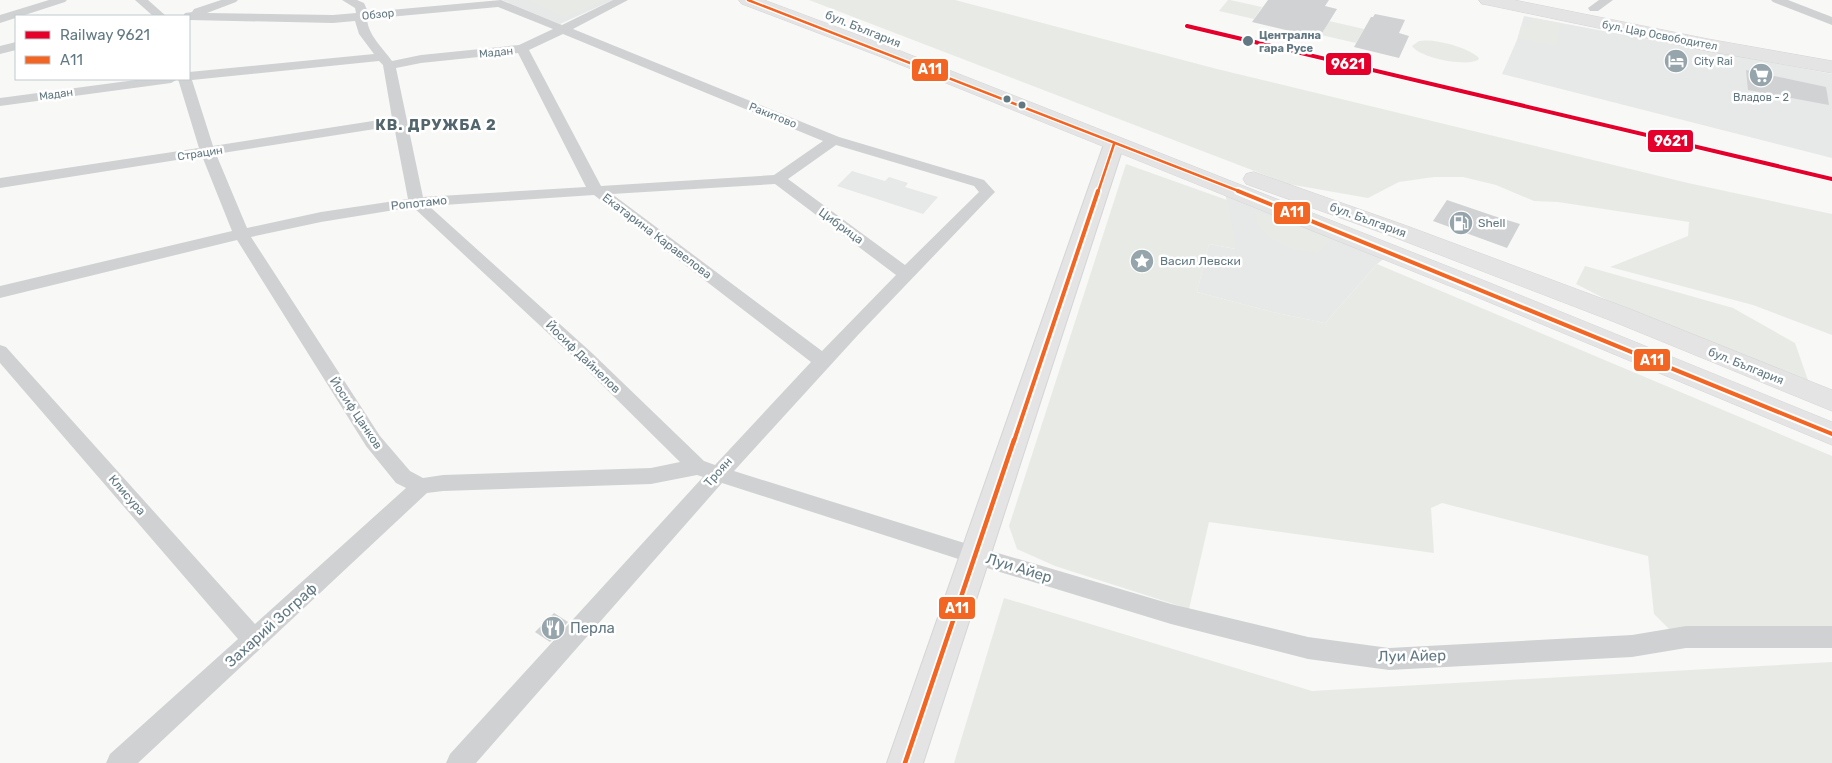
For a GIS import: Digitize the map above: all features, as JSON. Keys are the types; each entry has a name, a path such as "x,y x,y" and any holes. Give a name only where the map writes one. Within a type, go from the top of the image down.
{"main road":[{"name":"бул. България","path":"748,0 891,54 1476,286 1832,434"},
{"name":"бул. България","path":"791,0 909,48 1272,186 1621,315 1832,401"},
{"name":"бул. Цар Освободител","path":"1488,0 1699,43 1832,67"},
{"name":"бул. Цар Освободител","path":"1527,0 1561,9 1770,50 1832,56"},
{"path":"905,763 1114,144"}],"street":[{"path":"0,19 61,0"},
{"path":"140,0 159,15"},
{"path":"189,15 232,0"},
{"path":"348,0 360,6 362,28 385,61 416,202"},
{"name":"Мадан","path":"190,76 420,60 522,49 622,0"},
{"path":"1594,8 1606,0"},
{"path":"1777,0 1832,21"},
{"name":"Обзор","path":"190,16 327,19 499,3 561,29"},
{"name":"Ракитово","path":"561,29 834,140 979,184 987,192"},
{"path":"0,50 15,46"},
{"name":"Екатарина Каравелова","path":"522,49 595,189 821,360"},
{"name":"Мадан","path":"0,102 163,80"},
{"name":"Йосиф Цанков","path":"185,80 208,152 241,234 373,441 403,477 421,486"},
{"name":"Страцин","path":"0,183 399,121"},
{"path":"778,179 834,140"},
{"name":"Ропотамо","path":"0,292 241,234 321,217 416,202 595,189 778,179"},
{"name":"Цибрица","path":"778,179 905,273"},
{"name":"Троян","path":"459,763 716,474 821,360 987,192"},
{"name":"Йосиф Дайнелов","path":"416,202 586,358 696,466 716,474 974,554"},
{"name":"Клисура","path":"0,351 254,640"},
{"path":"421,486 443,483 651,476 696,466"},
{"name":"Захарий Зограф","path":"119,763 421,486"},
{"name":"Луи Айер","path":"974,554 1180,616 1308,648 1389,659 1632,646 1686,637 1832,637"}],"shaded area":[{"path":"502,0 613,0 560,24"},
{"path":"529,0 604,0 565,17"},
{"path":"809,0 955,0 1217,69 1688,183 1832,214 1832,335 1753,305 1610,267 1688,236 1689,222 1558,202 1534,201 1496,185 1463,177 1434,177 1399,182 1368,198 1288,184"},
{"path":"1228,0 1262,7 1254,19 1219,11"},
{"path":"1524,16 1832,74 1832,158 1502,74 1517,40"},
{"path":"1533,18 1559,23 1557,46 1518,38 1521,26 1530,28"},
{"path":"1329,21 1364,29 1356,43 1321,35"},
{"path":"1425,40 1450,44 1467,50 1479,58 1472,62 1454,62 1433,58 1412,46 1419,41"},
{"path":"1126,164 1227,200 1236,249 1209,244 1197,292 1277,313 1325,323 1377,264 1832,456 1832,634 1672,632 1654,614 1648,556 1442,503 1431,508 1434,553 1209,522 1189,609 1055,566 1017,549 1009,526"},
{"path":"852,171 885,181 889,177 908,183 905,187 938,197 923,214 837,186"},
{"path":"1224,187 1391,253 1377,264 1325,323 1277,313 1197,292 1209,244 1235,249"},
{"path":"1255,211 1331,239 1317,253 1292,249 1272,239 1259,226"},
{"path":"1585,266 1733,308 1795,343 1809,383 1617,305 1576,284"},
{"path":"1004,598 1312,691 1832,662 1832,763 954,763"}],"building":[{"path":"1268,0 1329,0 1325,6 1337,9 1319,38 1252,22"},
{"path":"1375,14 1405,20 1399,33 1409,36 1399,58 1354,47 1371,17"},
{"path":"1746,70 1826,87 1829,105 1748,90"},
{"name":"Shell","path":"1447,200 1520,224 1507,248 1433,221"},
{"name":"Перла","path":"554,613 568,622 550,642 535,632"}],"rail line":[{"name":"9621","path":"1187,26 1832,179"}],"transit line":[{"name":"А11","path":"748,0 1156,158 1427,267 1832,434"},
{"name":"А11","path":"905,763 1114,144"}],"place":[{"name":"Централна гара Русе","path":"1248,41"},
{"name":"City Rai","path":"1676,61"},
{"name":"Владов - 2","path":"1761,75"},
{"name":"Shell","path":"1461,223"},
{"name":"Васил Левски","path":"1142,261"},
{"name":"Перла","path":"553,628"}],"district":[{"name":"КВ. ДРУЖБА 2","path":"436,125"}]}
